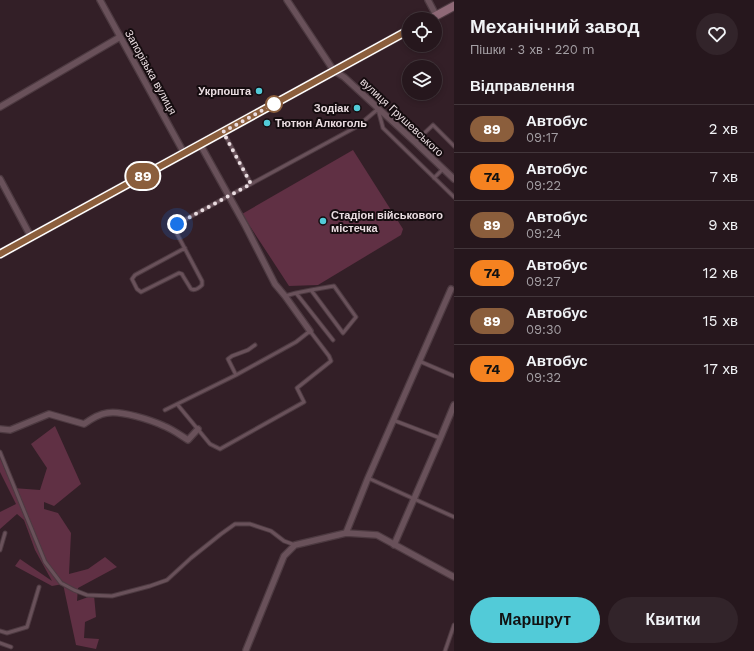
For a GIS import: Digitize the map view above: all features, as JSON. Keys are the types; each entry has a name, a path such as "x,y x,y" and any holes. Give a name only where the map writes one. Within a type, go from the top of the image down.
{"main road":[{"path":"442,12 454,6"},
{"path":"0,254 402,34"}],"street":[{"name":"Запорізька вулиця","path":"100,0 184,153"},
{"name":"вулиця Грушевського","path":"287,0 334,71 344,78 454,179"},
{"path":"428,0 432,12"},
{"path":"0,107 120,37"},
{"path":"200,144 245,225 275,284 310,331"},
{"path":"0,179 31,237"},
{"path":"346,533 368,478 451,289"},
{"path":"394,545 454,405"},
{"path":"0,429 10,430 49,414 84,424 94,417 106,413 118,412 136,416 164,426 188,440 198,429"},
{"path":"246,650 284,556 295,545 346,533 377,535 454,577"}],"lane":[{"path":"185,248 134,275 132,279 137,289 141,292 179,273 182,274 191,289 196,289 202,285 202,280 174,228 177,224 358,126 378,109 383,128 454,197"},
{"path":"415,142 433,125 454,146"},
{"path":"223,132 251,184"},
{"path":"434,178 443,169"},
{"path":"285,296 311,290 334,286 356,317 343,333 311,290"},
{"path":"296,294 333,340"},
{"path":"165,410 177,404 236,375 296,342 310,331 329,356 331,361 297,388 304,402 220,449 210,444 177,404"},
{"path":"236,375 228,359 248,350 255,345"},
{"path":"419,361 454,376"},
{"path":"393,420 440,439"},
{"path":"0,452 46,562 61,583 87,595 112,596 167,580 191,558 235,524 250,524 271,531 284,541 295,545"},
{"path":"368,478 454,517"},
{"path":"0,550 5,532"},
{"path":"0,631 7,633 27,627 39,587"},
{"path":"445,651 454,625"},
{"path":"0,643 11,647"}],"shaded area":[{"name":"Стадіон військового містечка","path":"353,150 403,229 401,235 318,285 289,286 242,214"},
{"path":"55,426 81,484 54,506 44,502 44,509 58,513 71,533 69,574 88,569 105,557 117,567 78,588 77,601 94,595 96,617 85,622 84,638 99,639 96,649 76,645 63,584 52,586 15,566 20,559 52,581 35,550 24,520 17,514 0,529 0,512 16,504 0,472 0,458 13,488 40,490 47,468 31,444"}],"bus line":[{"name":"89","path":"0,254 402,34"}],"place":[{"name":"Укрпошта","path":"259,91"},
{"name":"Зодіак","path":"357,108"},
{"name":"Тютюн Алкоголь","path":"267,123"},
{"name":"Стадіон військового містечка","path":"323,221"}],"route":[{"path":"177,224 251,184 223,132 279,101 274,104"}]}
